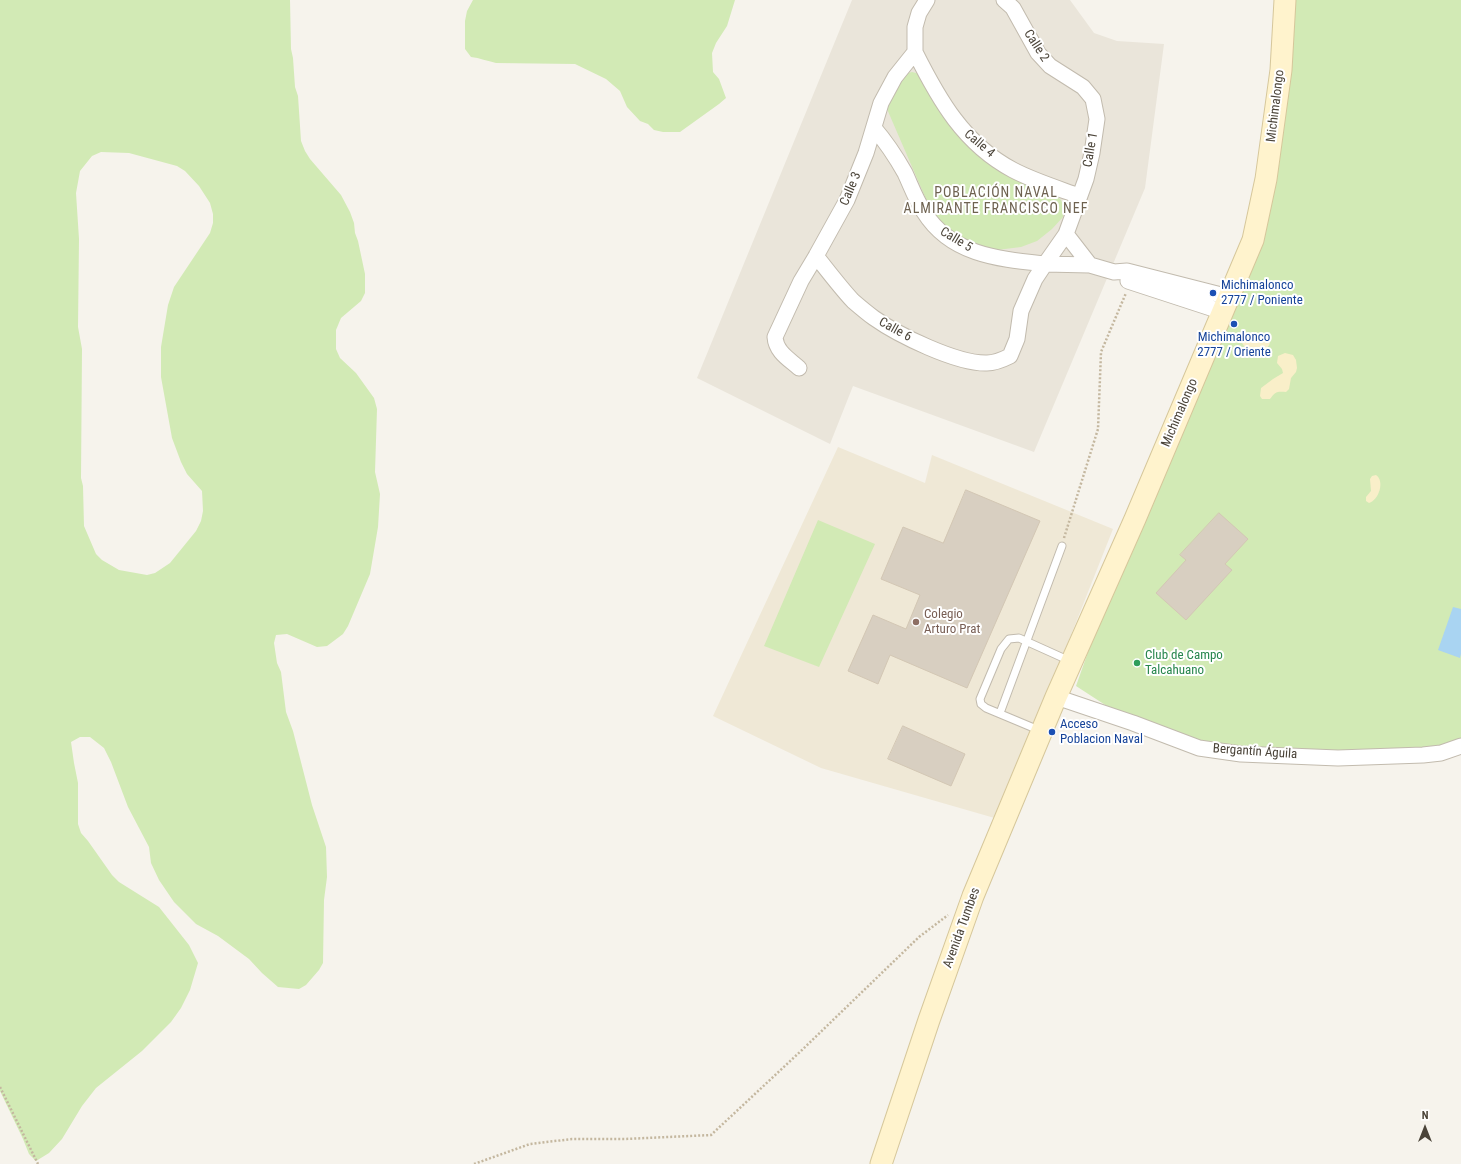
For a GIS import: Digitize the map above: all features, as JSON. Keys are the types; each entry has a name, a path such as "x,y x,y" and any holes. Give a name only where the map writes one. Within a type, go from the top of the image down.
{"main road":[{"name":"Michimalongo","path":"1056,697 1135,519 1253,240 1266,179 1281,70 1285,0"},
{"name":"Avenida Tumbes","path":"882,1164 929,1020 973,896 1056,697"}],"street":[{"path":"914,52 914,26 927,0"},
{"name":"Calle 2","path":"1004,0 1013,8 1038,53 1050,66 1083,87 1093,99"},
{"name":"Calle 3","path":"799,368 781,353 776,345 775,337 801,281 847,200 866,153 881,103 895,77 914,52"},
{"name":"Calle 4","path":"914,52 930,84 959,127 975,143 1012,170 1079,196"},
{"name":"Calle 1","path":"998,362 1010,356 1017,338 1022,311 1035,279 1066,234 1086,179 1092,153 1097,119 1093,99"},
{"name":"Calle 5","path":"874,128 889,146 923,211 934,226 946,237 964,248 988,256 1045,264"},
{"path":"1066,234 1090,265"},
{"name":"Calle 6","path":"816,256 853,300 874,318 898,333 957,358 985,363 998,362"},
{"path":"1045,264 1090,265 1114,272 1127,271 1226,304"},
{"path":"1114,272 1123,280 1226,304"},
{"name":"Bergantín Águila","path":"1056,697 1133,723 1199,748 1241,754 1338,758 1408,756 1441,753 1461,746"}],"lane":[{"path":"1000,713 1062,546"},
{"path":"1042,731 986,708 981,704 980,699 1001,649 1009,639 1019,638 1072,662"}],"path":[{"path":"1062,546 1098,429 1101,352 1131,282"},
{"path":"474,1164 530,1144 572,1139 625,1139 711,1135 920,937 949,914"},
{"path":"0,1086 38,1164"}],"shaded area":[{"path":"852,0 1070,0 1094,33 1117,41 1164,44 1145,188 1034,452 853,386 830,444 697,378"},
{"name":"Colegio Arturo Prat","path":"838,447 925,483 932,455 1113,529 998,819 821,768 713,716"}],"green space":[{"path":"0,0 290,0 291,49 295,87 298,96 301,141 310,159 341,195 350,212 354,223 365,274 365,293 361,301 341,318 336,330 336,349 340,358 356,373 374,398 377,409 375,472 380,494 378,527 370,574 348,626 343,634 327,646 317,647 287,634 276,635 274,643 277,663 281,672 286,712 293,731 312,805 326,847 327,877 324,900 323,963 306,985 299,989 278,987 249,959 218,936 196,924 174,902 159,880 151,863 149,847 128,807 111,762 104,748 90,737 80,737 71,742 78,783 78,824 81,833 112,875 119,882 159,907 189,945 198,963 190,990 181,1008 171,1022 142,1051 96,1088 82,1106 62,1139 49,1153 36,1161 29,1154 0,1091","holes":["101,152 129,153 177,166 185,171 199,186 210,203 213,214 213,223 210,233 174,287 168,305 161,347 161,377 172,438 187,474 202,491 203,511 201,521 196,531 170,563 155,573 147,575 119,570 102,560 96,554 84,526 83,486 81,478 82,349 78,327 79,239 76,193 80,171 92,156"]},
{"path":"473,0 735,0 727,26 716,43 712,53 713,72 719,79 726,98 680,132 663,132 654,130 648,124 640,121 627,107 620,91 606,79 575,64 496,63 471,57 465,49 465,21 467,11"},
{"path":"1285,0 1461,0 1461,746 1441,753 1199,748 1133,723 1076,686 1135,519 1253,240"},
{"path":"912,72 920,74 961,137 1055,194 1061,200 1064,208 1063,217 1052,229 1037,241 1021,247 997,250 970,244 951,234 932,213 887,109 888,100 905,74"},
{"path":"818,520 875,544 819,667 764,646"}],"sand":[{"path":"1249,333 1264,336 1270,341 1269,345 1265,349 1261,350 1253,351 1246,349 1242,343"},
{"path":"1285,353 1293,355 1296,360 1297,368 1296,372 1291,378 1289,389 1286,392 1276,392 1270,399 1262,399 1260,396 1261,388 1283,373 1282,369 1277,363 1278,356"},
{"path":"1376,475 1380,481 1380,490 1376,498 1369,503 1366,501 1366,497 1371,491 1370,479 1372,476"}],"water":[{"path":"1453,607 1461,609 1460,658 1438,650"}],"building":[{"path":"966,490 1040,521 967,688 890,655 878,684 848,671 873,615 906,629 920,595 881,579 903,527 943,543"},
{"path":"1219,513 1248,539 1225,564 1232,570 1186,620 1156,593 1186,560 1180,555"},
{"path":"903,726 965,754 951,786 888,759"}],"place":[{"name":"Michimalonco 2777 / Poniente","path":"1213,293"},
{"name":"Michimalonco 2777 / Oriente","path":"1234,324"},
{"name":"Colegio Arturo Prat","path":"916,622"},
{"name":"Club de Campo Talcahuano","path":"1137,663"},
{"name":"Acceso Poblacion Naval","path":"1052,732"}],"district":[{"name":"POBLACIÓN NAVAL ALMIRANTE FRANCISCO NEF","path":"996,202"}]}
